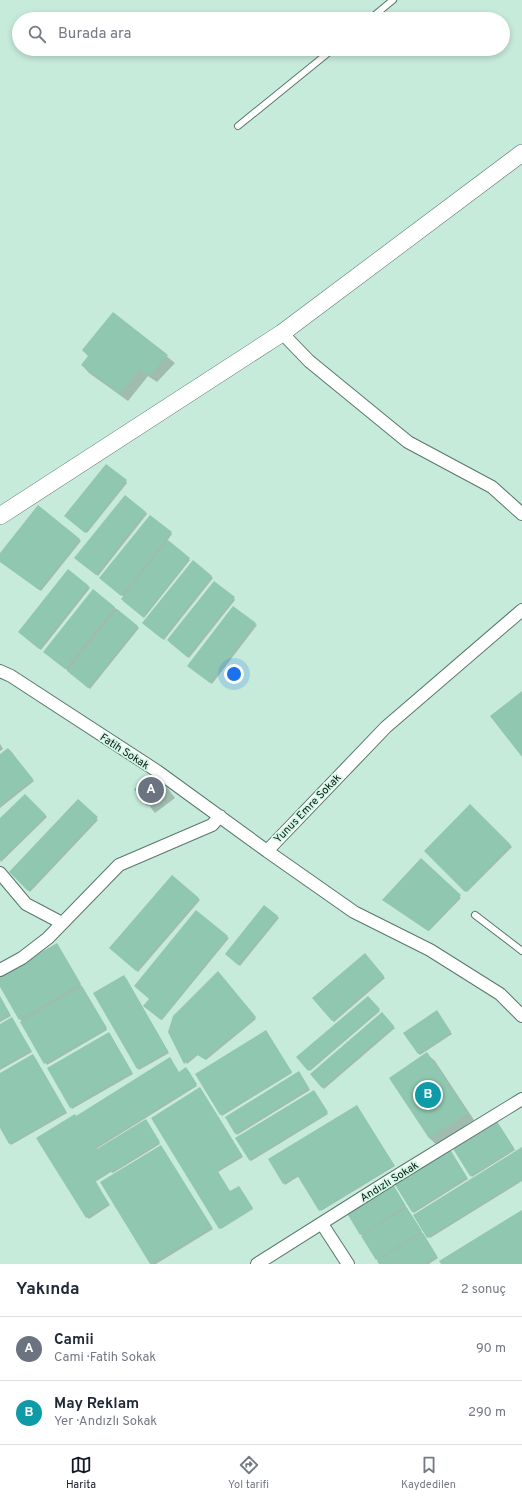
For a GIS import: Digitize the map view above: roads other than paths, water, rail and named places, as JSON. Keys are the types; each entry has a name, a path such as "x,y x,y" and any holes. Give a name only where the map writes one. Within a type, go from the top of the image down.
{"street":[{"path":"0,516 282,333 522,153"},
{"path":"282,333 308,361 408,442 492,488 522,514"},
{"name":"Yunus Emre Sokak","path":"522,610 386,727 267,851 354,912 430,950 500,994 522,1016"},
{"name":"Fatih Sokak","path":"0,671 11,676 156,771 267,851"},
{"path":"0,970 22,958 48,938 118,865 212,825 220,816"},
{"path":"0,873 26,904 62,923"},
{"name":"Andızlı Sokak","path":"257,1264 522,1099"},
{"path":"322,1224 348,1264"}],"lane":[{"path":"378,12 393,0"},
{"path":"238,126 324,56"},
{"path":"475,915 522,951"}],"place":[{"name":"Camii","path":"151,790"},
{"name":"May Reklam","path":"428,1095"}]}
